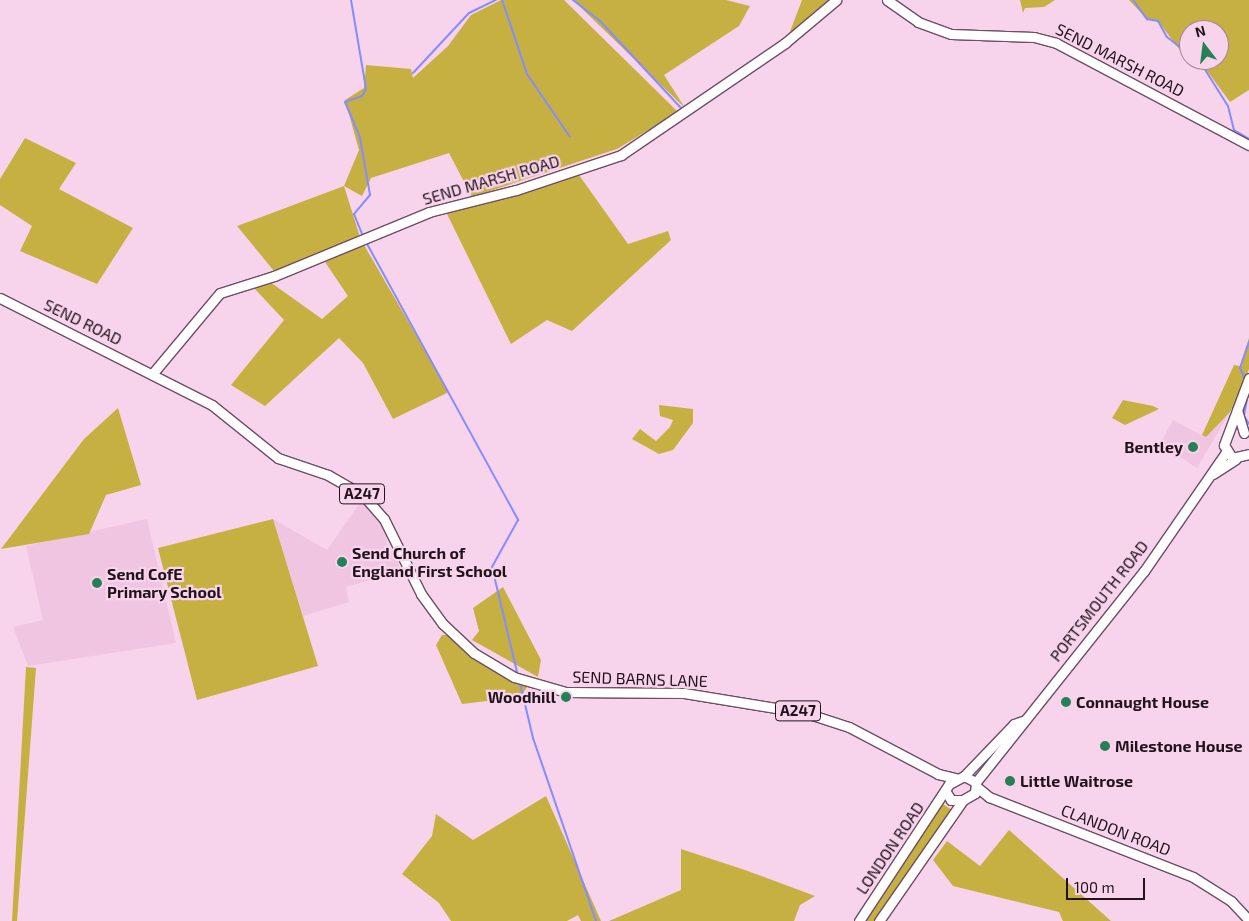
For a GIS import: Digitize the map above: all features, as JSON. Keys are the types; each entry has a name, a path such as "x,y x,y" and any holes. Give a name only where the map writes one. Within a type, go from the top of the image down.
{"main road":[{"name":"SEND MARSH ROAD","path":"153,373 220,293 274,276 429,212 516,190 621,156 785,43 836,0"},
{"name":"SEND MARSH ROAD","path":"887,0 918,22 951,34 1034,37 1056,43 1249,145"},
{"name":"SEND ROAD","path":"0,298 153,373"},
{"name":"SEND BARNS LANE","path":"153,373 212,405 278,458 328,475 363,495 384,519 421,594 443,624 474,653 519,678 566,692 684,693 806,713 864,734 938,774 960,777 977,785"},
{"name":"PORTSMOUTH ROAD","path":"972,796 977,785 1025,720 1144,571 1211,475 1226,452 1237,410 1248,382"},
{"path":"1230,434 1247,435 1237,410"},
{"path":"1226,452 1236,459"},
{"name":"PORTSMOUTH ROAD","path":"1211,475 1236,459 1249,454"},
{"name":"PORTSMOUTH ROAD","path":"960,777 1014,724 1025,720"},
{"name":"SEND BARNS LANE","path":"938,774 947,790"},
{"name":"LONDON ROAD","path":"859,921 947,790 960,777"},
{"name":"CLANDON ROAD","path":"977,785 986,796"},
{"path":"947,790 951,800 963,800 972,796"},
{"name":"CLANDON ROAD","path":"972,796 986,796 1158,860 1232,903 1249,920"},
{"name":"LONDON ROAD","path":"879,921 963,800"}],"shaded area":[{"path":"501,0 564,0 678,112 617,149 472,197 449,153 371,178 362,196 344,186 359,150 345,100 364,88 366,65 411,69 413,78 448,46 471,15"},
{"path":"573,0 726,0 750,6 739,26 664,75 685,108"},
{"path":"802,0 832,0 788,37"},
{"path":"1020,0 1055,0 1044,7 1025,8 1023,13"},
{"path":"1129,0 1249,0 1249,90 1230,102 1206,70 1229,70 1229,20 1179,20 1179,49 1158,21 1146,18"},
{"path":"25,138 76,163 59,189 133,228 97,284 20,251 32,226 0,205 0,179"},
{"path":"579,175 628,244 668,231 671,240 572,331 547,320 511,344 447,214"},
{"path":"344,186 360,237 274,271 237,226"},
{"path":"364,245 449,392 393,419 363,363 339,338 265,406 231,385 284,320 253,287 270,282 322,319 348,296 325,262"},
{"path":"1249,338 1249,369 1240,392 1230,412 1206,437 1202,435 1234,365 1240,366"},
{"path":"1123,400 1159,409 1125,425 1112,418"},
{"path":"659,405 693,409 693,423 673,450 659,454 632,439 640,429 656,441 670,427 673,420 660,416"},
{"path":"118,408 141,485 106,495 89,534 1,549 84,439"},
{"path":"1230,412 1197,468 1160,444 1173,420 1205,437"},
{"name":"Send Church of England First School","path":"362,500 384,527 389,552 394,551 401,571 346,587 349,602 303,616 273,519 327,550"},
{"name":"Send CofE Primary School","path":"147,519 176,643 28,666 13,627 43,620 26,546"},
{"path":"273,519 318,666 197,700 158,548"},
{"path":"503,587 541,660 538,677 472,640 479,631 473,608"},
{"path":"442,635 448,635 528,686 520,697 462,704 436,645"},
{"path":"26,667 36,668 17,921 12,921"},
{"path":"546,796 601,921 581,921 578,915 567,921 451,921 439,903 402,874 432,836 436,814 473,840"},
{"path":"943,804 952,810 875,921 864,921"},
{"path":"1009,830 1111,921 1063,921 1059,912 953,886 933,860 947,841 980,866"},
{"path":"681,849 815,896 800,905 794,921 609,921 681,890"}],"waterway":[{"path":"351,0 366,89 362,96 345,102 360,138 370,195 354,214 363,236"},
{"path":"413,73 469,13 496,0"},
{"path":"502,0 527,74 570,137"},
{"path":"573,0 599,20 682,109"},
{"path":"1133,0 1147,19 1158,21 1167,37 1179,46"},
{"path":"1205,70 1228,106 1234,130 1249,139"},
{"path":"366,242 518,520 492,567 518,676"},
{"path":"1245,379 1240,368 1249,342"},
{"path":"1248,393 1244,416 1249,424"},
{"path":"520,683 533,738 596,921"}],"place":[{"name":"Bentley","path":"1193,447"},
{"name":"Send Church of England First School","path":"342,562"},
{"name":"Send CofE Primary School","path":"97,583"},
{"name":"Woodhill","path":"566,697"},
{"name":"Connaught House","path":"1066,702"},
{"name":"Milestone House","path":"1105,746"},
{"name":"Little Waitrose","path":"1010,781"}]}
